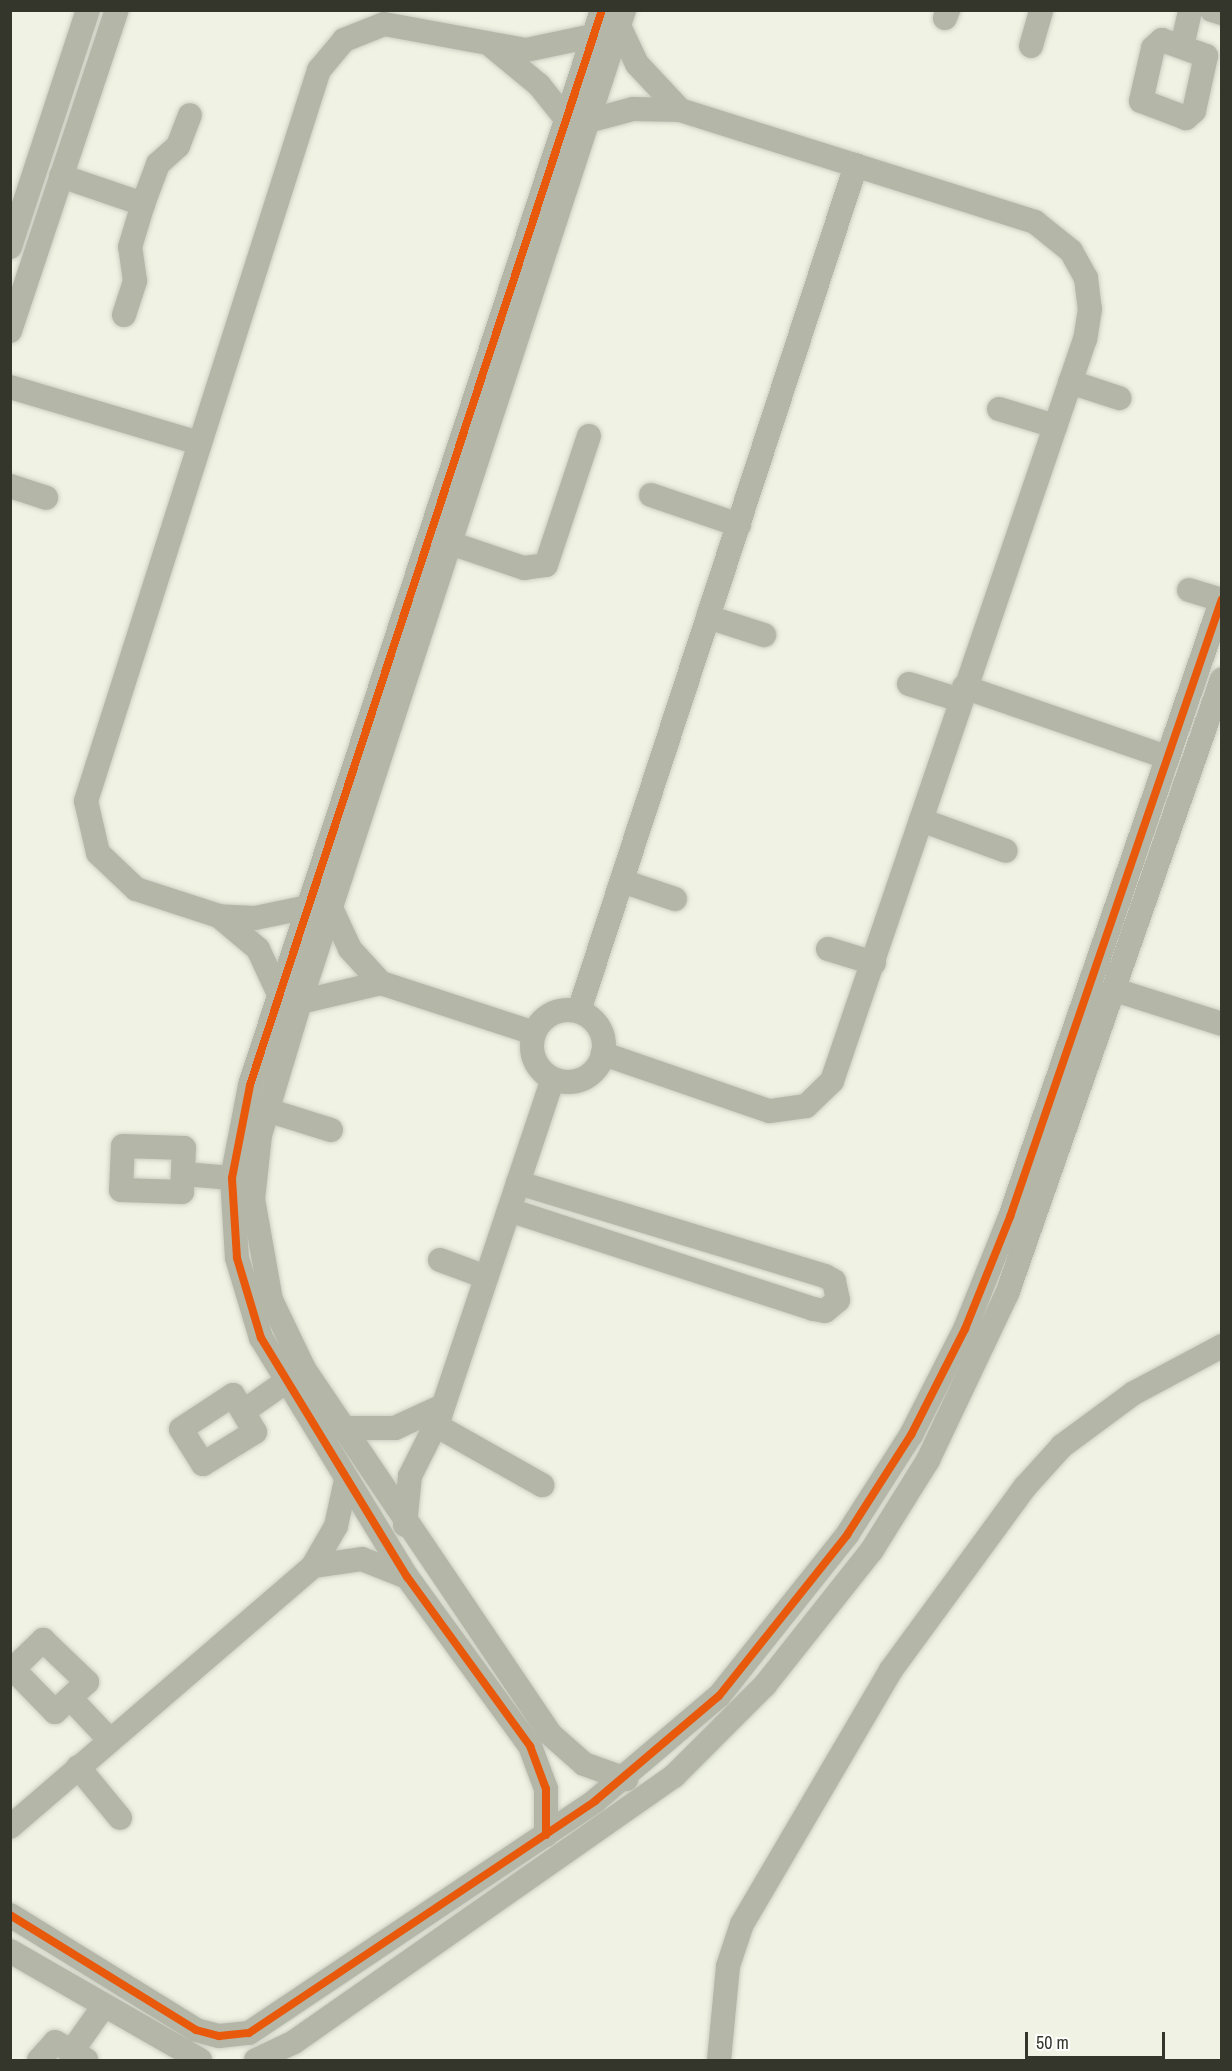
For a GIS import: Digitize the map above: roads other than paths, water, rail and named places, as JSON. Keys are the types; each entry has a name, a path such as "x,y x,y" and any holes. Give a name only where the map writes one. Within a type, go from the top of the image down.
{"street":[{"path":"10,331 117,10"},
{"path":"1031,46 1041,10"},
{"path":"1182,46 1190,10"},
{"path":"1212,10 1221,13"},
{"path":"10,247 79,37 85,11"},
{"path":"319,908 255,918 219,916 125,882 98,853 86,814 88,788 326,58 355,34 384,24 415,26 491,46 544,50 593,36 615,16"},
{"path":"615,16 637,64 680,110"},
{"path":"615,16 577,120 289,998 243,1105 232,1178 243,1286 284,1383 407,1577 540,1740 584,1764 626,1779"},
{"path":"341,842 450,543 577,120 593,36"},
{"path":"79,37 105,46"},
{"path":"491,46 577,120"},
{"path":"577,120 633,109 680,110 1021,217 1061,239 1080,264 1089,293 1089,324 962,694 874,963 832,1081 800,1108 769,1111 603,1054"},
{"path":"124,315 135,281 132,238 143,204 158,164 178,146 190,115"},
{"path":"579,1011 856,165"},
{"path":"62,176 143,204"},
{"path":"1070,382 1119,398"},
{"path":"10,387 199,443"},
{"path":"999,409 1055,426"},
{"path":"450,543 524,568 546,565 589,436"},
{"path":"10,486 46,498"},
{"path":"651,495 738,525"},
{"path":"10,1915 185,2025 234,2036 275,2020 626,1779 684,1730 751,1660 847,1535 911,1435 989,1273 1221,600 1189,591"},
{"path":"708,617 764,635"},
{"path":"256,2061 294,2042 647,1798 725,1728 804,1640 872,1550 953,1413 1008,1294 1221,679"},
{"path":"909,684 962,694 1166,757"},
{"path":"921,820 1006,851"},
{"path":"622,881 675,899"},
{"path":"319,908 350,949 381,983"},
{"path":"219,916 258,949 289,998 267,1110 253,1199 264,1276 291,1347 540,1740 546,1789 546,1835"},
{"path":"828,950 874,963"},
{"path":"289,998 381,983 534,1033"},
{"path":"1115,990 1221,1024"},
{"path":"579,1011 599,1028 603,1054 588,1076 571,1082 553,1078 535,1059 534,1033 552,1013 579,1011"},
{"path":"1071,1036 1096,1044"},
{"path":"405,1525 410,1476 430,1422 444,1401 553,1078"},
{"path":"267,1110 332,1130"},
{"path":"184,1174 232,1178"},
{"path":"509,1210 813,1309 825,1311 838,1300 834,1281 825,1276 518,1184"},
{"path":"440,1260 486,1277"},
{"path":"719,2061 728,1966 739,1931 891,1670 1025,1487 1062,1446 1134,1393 1221,1346"},
{"path":"243,1411 284,1383"},
{"path":"342,1428 395,1428 430,1422 542,1485"},
{"path":"10,1827 109,1739 313,1566 336,1526 346,1480"},
{"path":"313,1566 362,1559 407,1577"},
{"path":"71,1699 109,1739"},
{"path":"78,1767 120,1818"},
{"path":"10,1951 103,2007 200,2061"},
{"path":"39,2061 55,2042 79,2056 103,2007"}]}
